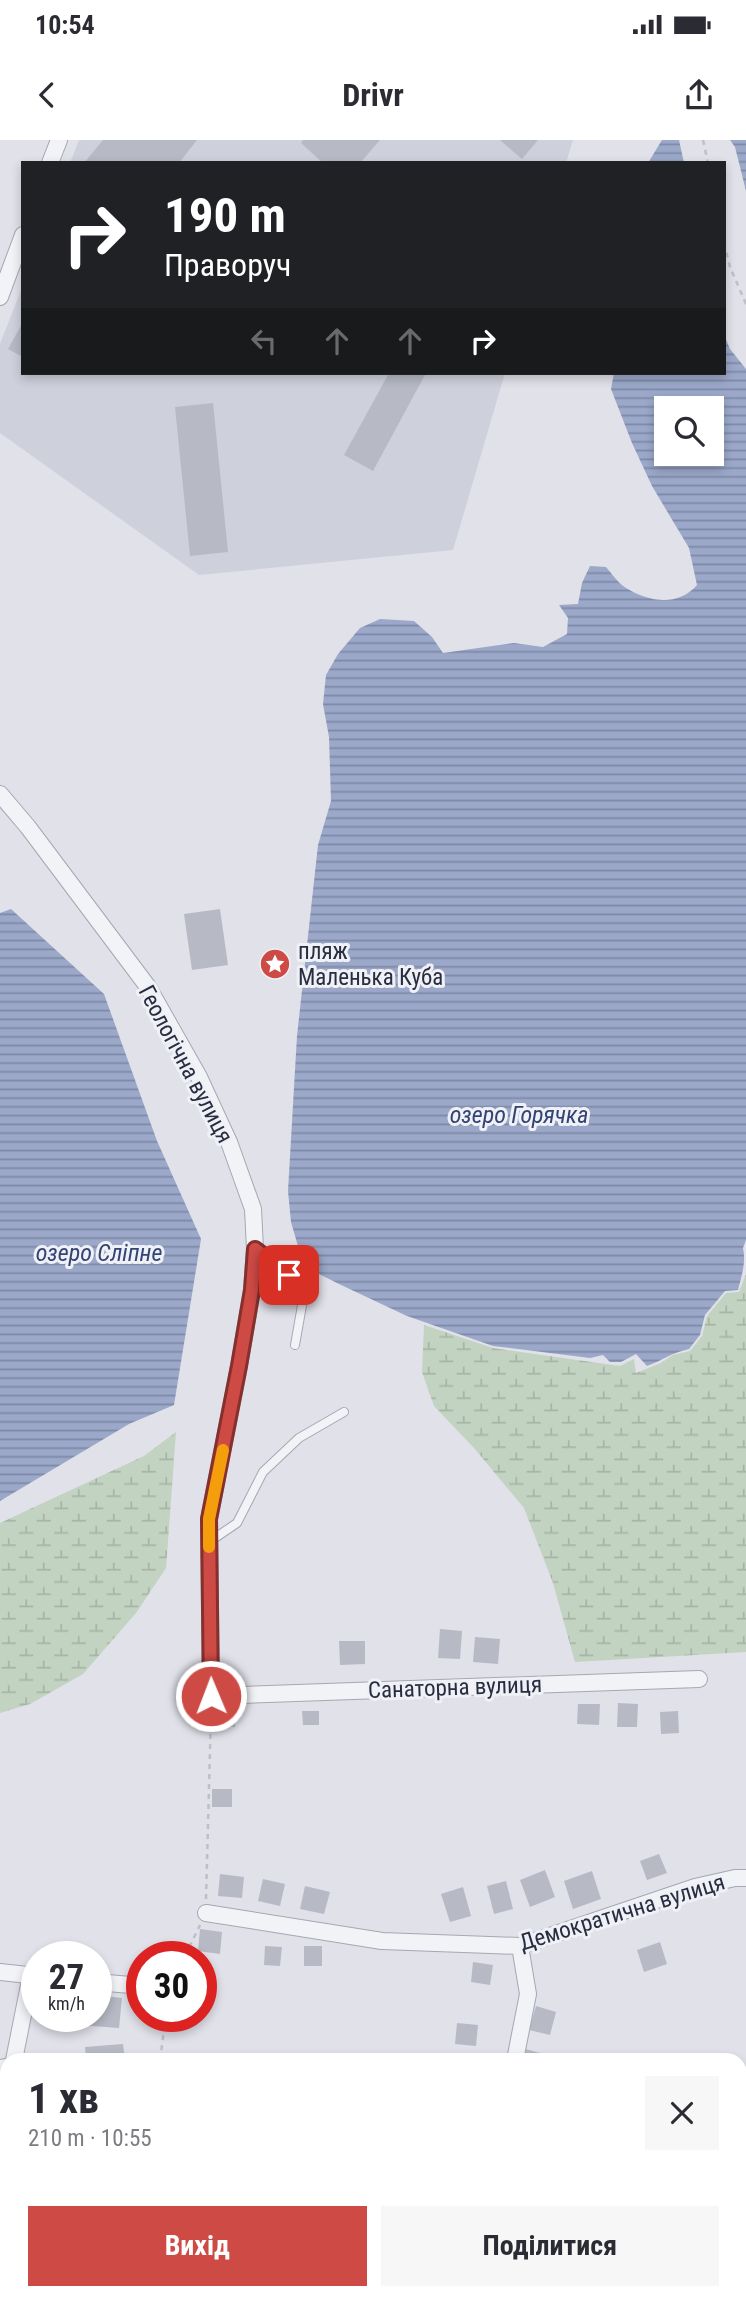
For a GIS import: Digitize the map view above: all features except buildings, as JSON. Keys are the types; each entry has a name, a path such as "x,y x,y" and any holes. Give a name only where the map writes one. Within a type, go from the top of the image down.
{"street":[{"path":"51,161 59,140"},
{"path":"0,297 21,240"},
{"name":"Геологічна вулиця","path":"0,794 28,827 148,987 199,1077 243,1177 253,1209 255,1249 252,1290 209,1519 211,1696"},
{"name":"Санаторна вулиця","path":"211,1696 699,1679"},
{"name":"Демократична вулиця","path":"206,1913 382,1941 520,1946 695,1887 746,1878"},
{"path":"516,2053 528,1994 520,1946"},
{"path":"0,1972 21,1974"},
{"path":"16,2053 21,2031"}],"lane":[{"path":"255,1249 289,1275 304,1294 295,1345"},
{"path":"209,1542 237,1523 263,1472 299,1438 344,1412"}],"path":[{"path":"703,140 708,161"},
{"path":"726,251 746,304"},
{"path":"193,1941 206,1913 211,1696"},
{"path":"161,2053 164,2032"}],"shaded area":[{"path":"79,140 573,140 567,161 71,161"},
{"path":"21,290 21,375 504,375 453,550 199,575 0,433 0,344"}],"green space":[{"path":"746,1274 746,1652 575,1662 553,1583 524,1508 474,1448 434,1406 422,1372 424,1325 493,1348 620,1366 634,1359 636,1373 673,1355 690,1351 702,1336 707,1316 726,1293 739,1292"},
{"path":"176,1432 166,1568 136,1613 83,1674 30,1704 0,1713 0,1523 144,1456"}],"water":[{"path":"662,140 679,140 684,161 649,161"},
{"path":"730,140 746,140 746,191 735,147"},
{"name":"озеро Горячка","path":"726,339 746,369 746,1240 738,1290 725,1291 705,1315 700,1335 689,1349 647,1366 636,1354 621,1362 610,1362 603,1355 590,1358 493,1346 407,1316 319,1274 302,1260 291,1222 288,1191 297,1036 318,845 331,801 329,737 323,704 326,675 338,654 360,628 380,619 414,621 432,637 443,653 514,643 543,647 567,634 568,618 559,605 578,604 582,583 590,566 606,567 626,588 644,597 672,599 689,592 697,585 689,548 652,486 611,389 614,375 726,375"},
{"name":"озеро Сліпне","path":"11,909 104,994 157,1141 201,1239 174,1405 129,1424 0,1501 0,913"}],"slow traffic":[{"path":"209,1547 209,1519 223,1450"}],"place":[{"name":"пляж Маленька Куба","path":"275,964"}],"route":[{"path":"211,1696 209,1519 252,1290 255,1249 289,1275"}]}
